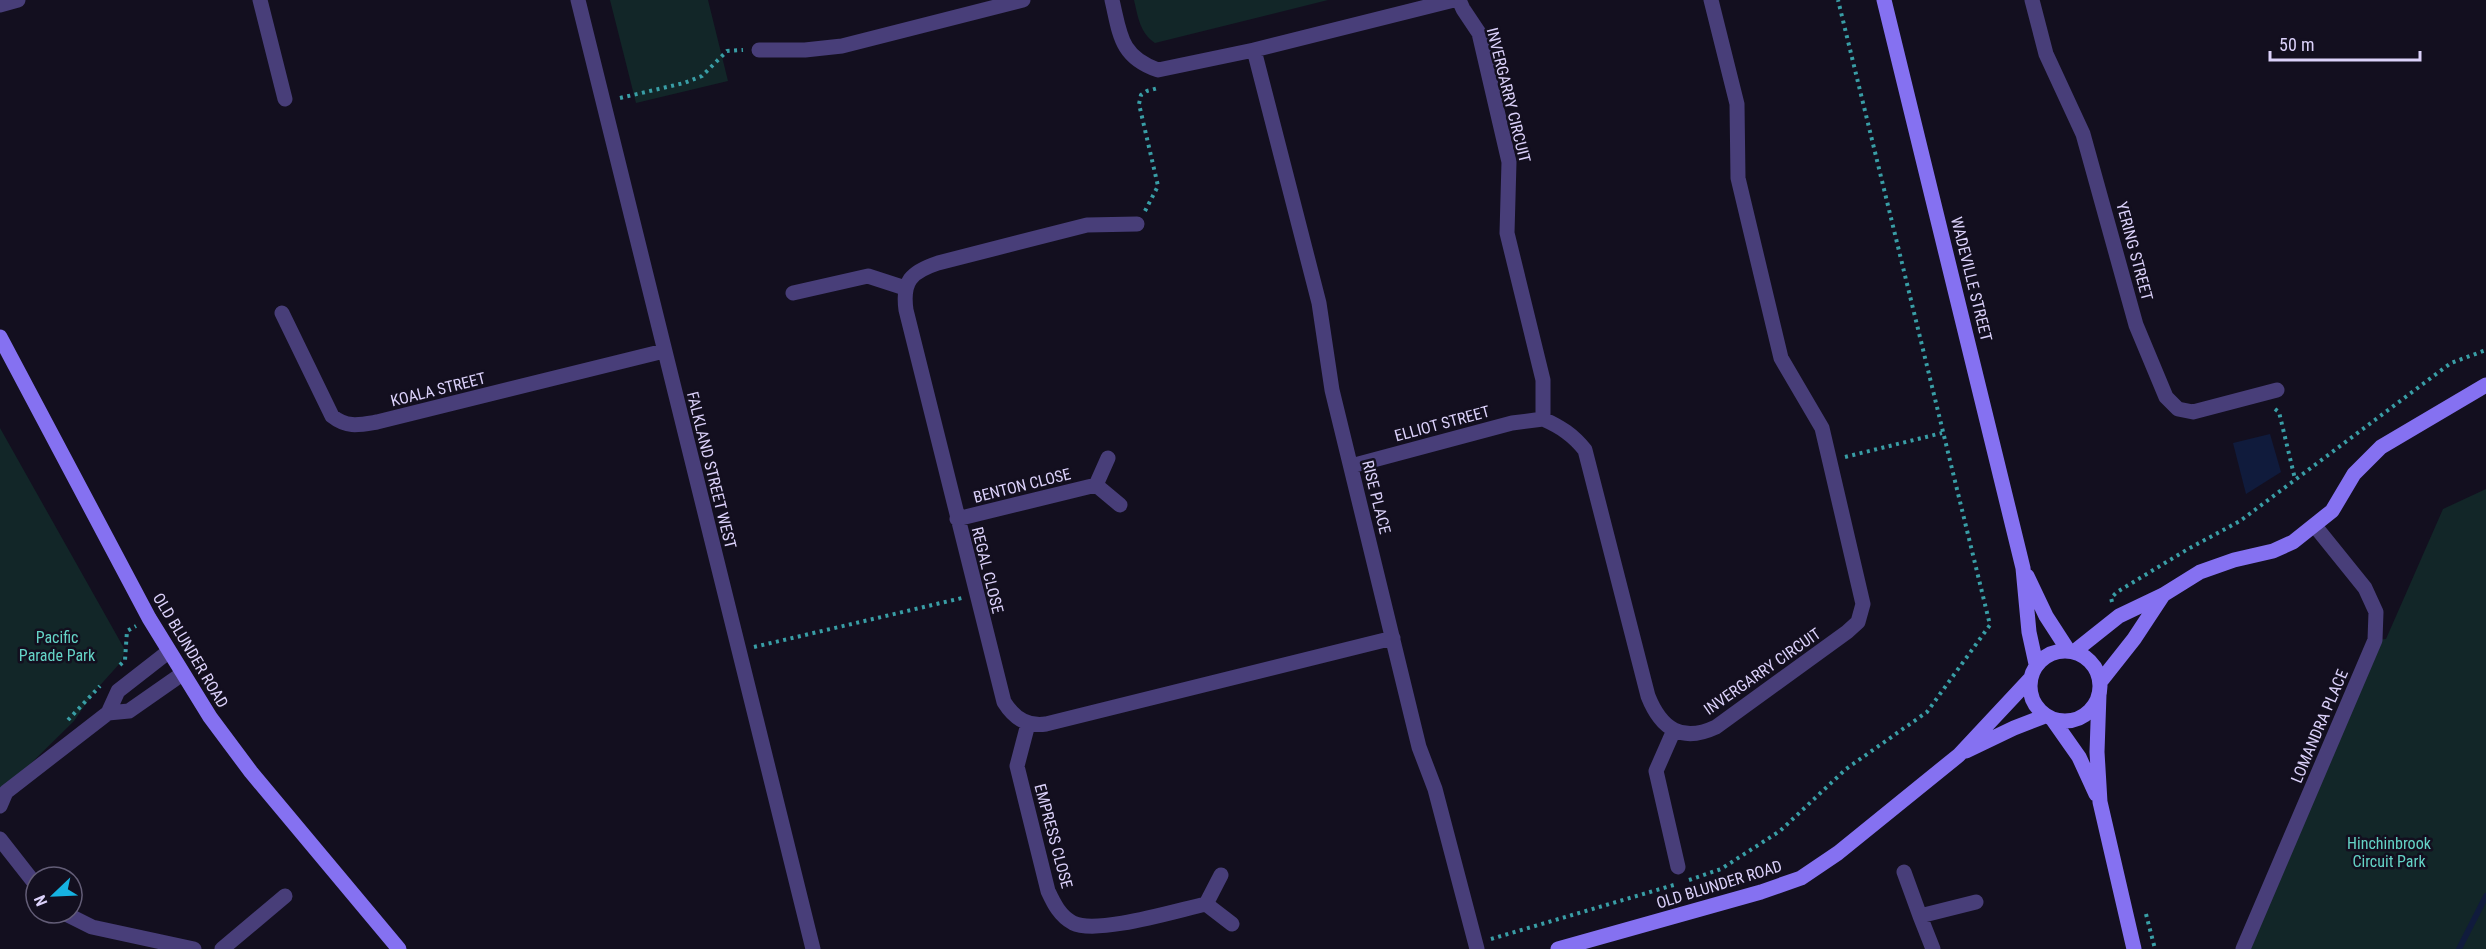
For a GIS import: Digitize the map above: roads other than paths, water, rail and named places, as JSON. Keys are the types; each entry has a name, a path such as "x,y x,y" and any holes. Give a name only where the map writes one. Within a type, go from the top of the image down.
{"main road":[{"name":"WADEVILLE STREET","path":"1884,0 2023,568 2029,632 2036,664"},
{"name":"OLD BLUNDER ROAD","path":"0,337 149,618 210,717 251,772 399,949"},
{"path":"2071,651 2119,616 2163,595 2200,572 2234,560 2273,551 2293,542 2332,511 2354,474 2381,447 2486,386"},
{"name":"WADEVILLE STREET","path":"2023,568 2046,616 2071,651"},
{"path":"2049,718 2065,722 2076,720 2087,714 2095,705 2100,688 2163,595"},
{"path":"2100,802 2079,757 2032,700 2030,679 2036,664 2055,651 2071,651 2092,663 2100,688 2097,752 2100,802 2134,949"},
{"name":"OLD BLUNDER ROAD","path":"1558,949 1761,892 1801,878 1838,853 1959,755 2030,679"},
{"name":"OLD BLUNDER ROAD","path":"1959,755 2014,728 2049,718"}],"street":[{"path":"0,5 18,0"},
{"path":"260,0 285,99"},
{"name":"FALKLAND STREET WEST","path":"578,0 813,949"},
{"path":"759,50 805,50 842,46 1023,0"},
{"path":"1112,0 1120,35 1129,54 1143,65 1158,70 1254,50 1454,0"},
{"name":"INVERGARRY CIRCUIT","path":"1459,0 1479,33 1509,162 1507,233 1544,380 1543,419"},
{"name":"INVERGARRY CIRCUIT","path":"1674,730 1692,735 1701,734 1716,727 1847,632 1858,622 1863,604 1822,428 1781,358 1738,178 1737,104 1711,0"},
{"name":"YERING STREET","path":"2032,0 2046,54 2083,134 2136,325 2166,397 2178,409 2193,412 2277,390"},
{"name":"RISE PLACE","path":"1254,50 1319,303 1332,390 1419,747 1435,789 1477,949"},
{"path":"793,293 868,276 905,288 917,271 938,263 1087,225 1137,224"},
{"name":"REGAL CLOSE","path":"905,288 906,309 975,595 1004,702 1010,712 1028,724"},
{"name":"KOALA STREET","path":"282,313 332,416 351,426 389,419 664,351"},
{"path":"1543,419 1560,427 1575,438 1585,450 1648,696 1660,720 1674,730 1656,771 1678,867"},
{"name":"ELLIOT STREET","path":"1351,466 1512,423 1543,419"},
{"name":"BENTON CLOSE","path":"1096,485 1108,458"},
{"name":"BENTON CLOSE","path":"957,519 1096,485"},
{"name":"BENTON CLOSE","path":"1096,485 1120,505"},
{"name":"LOMANDRA PLACE","path":"2243,949 2375,640 2376,612 2365,588 2315,526"},
{"path":"1028,724 1046,724 1393,638"},
{"path":"0,806 6,792 108,713 118,691 168,652"},
{"path":"108,713 129,711 182,674"},
{"name":"EMPRESS CLOSE","path":"1028,724 1017,766 1048,891 1054,906 1065,918 1075,924 1106,926 1206,904"},
{"path":"0,839 24,870"},
{"path":"1904,872 1933,949"},
{"path":"1221,874 1206,904 1232,924"},
{"path":"222,949 285,896"},
{"path":"1920,916 1976,902"},
{"path":"84,923 92,927 194,949"}],"water":[{"path":"2270,434 2281,472 2246,494 2233,443"}],"waterway":[{"path":"2459,949 2486,896"}],"park label":[{"name":"Pacific Parade Park","path":"57,646"},
{"name":"Hinchinbrook Circuit Park","path":"2389,852"}]}
